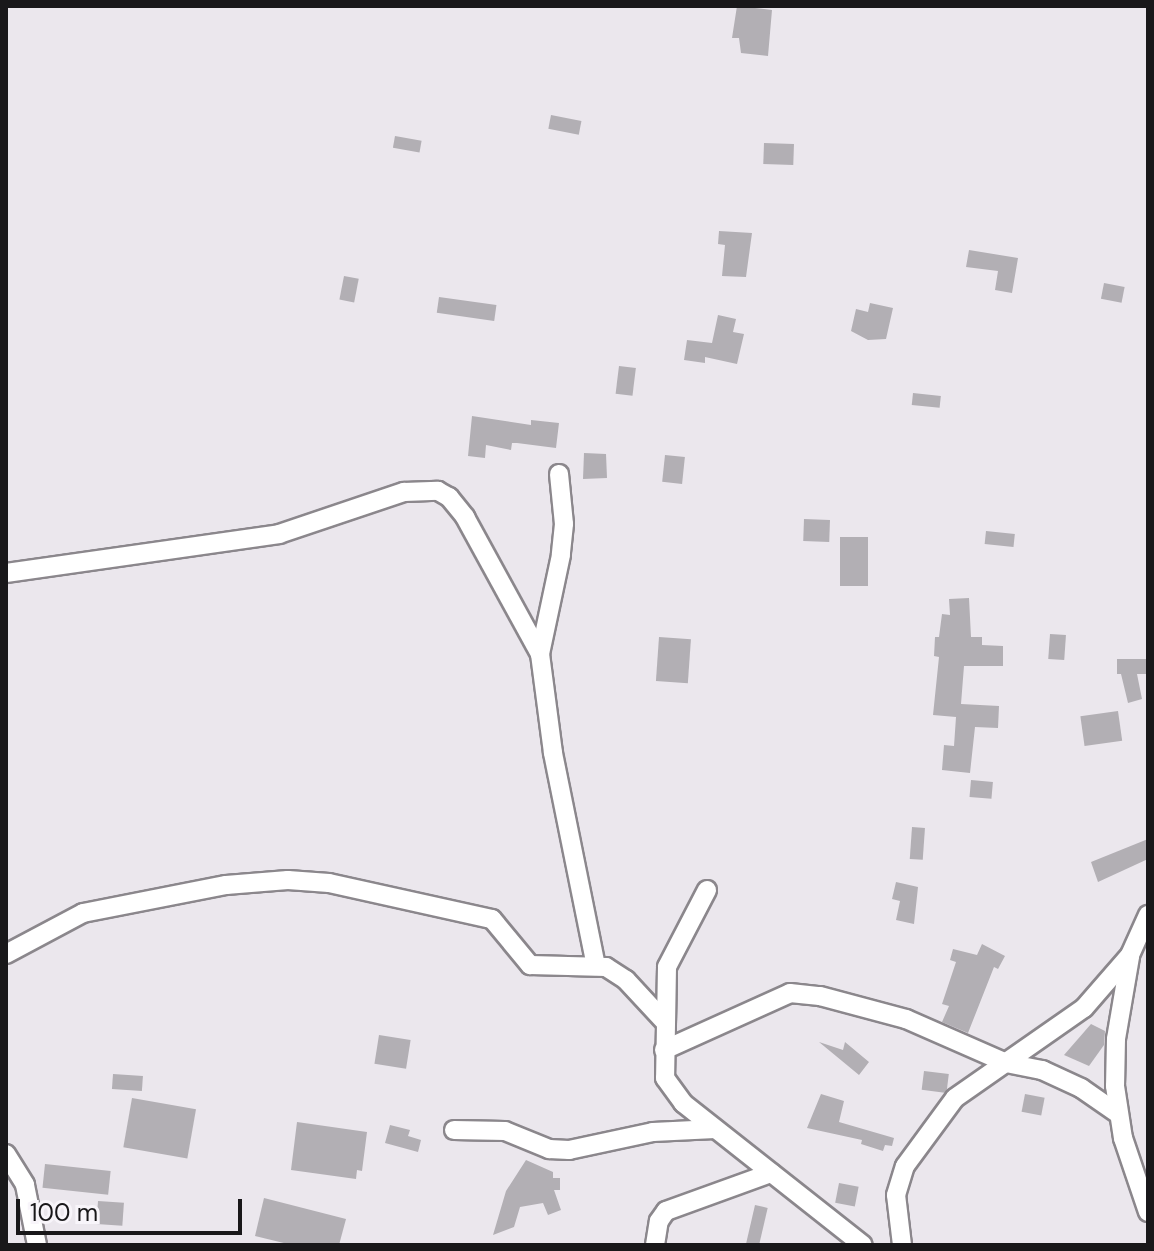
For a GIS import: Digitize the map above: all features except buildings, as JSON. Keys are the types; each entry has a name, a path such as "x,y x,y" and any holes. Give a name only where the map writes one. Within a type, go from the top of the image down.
{"street":[{"path":"559,474 564,524 561,555 540,654 553,753 596,966"},
{"path":"6,573 279,534 404,492 438,491 455,503 465,517 540,654"},
{"path":"6,954 83,913 226,885 288,880 329,883 492,919 530,965 606,967 626,980 665,1022"},
{"path":"707,890 667,967 665,1078 683,1103 863,1245"},
{"path":"1148,915 1130,955 1116,1039 1117,1113 1148,1212"},
{"path":"902,1245 896,1195 905,1166 955,1098 1084,1008 1130,955"},
{"path":"664,1050 790,993 820,996 906,1019 1006,1063 1062,1078 1117,1113"},
{"path":"454,1130 505,1131 549,1149 569,1150 653,1132 715,1129"},
{"path":"6,1154 25,1185 37,1245"},
{"path":"655,1245 659,1221 666,1211 771,1173"}]}
